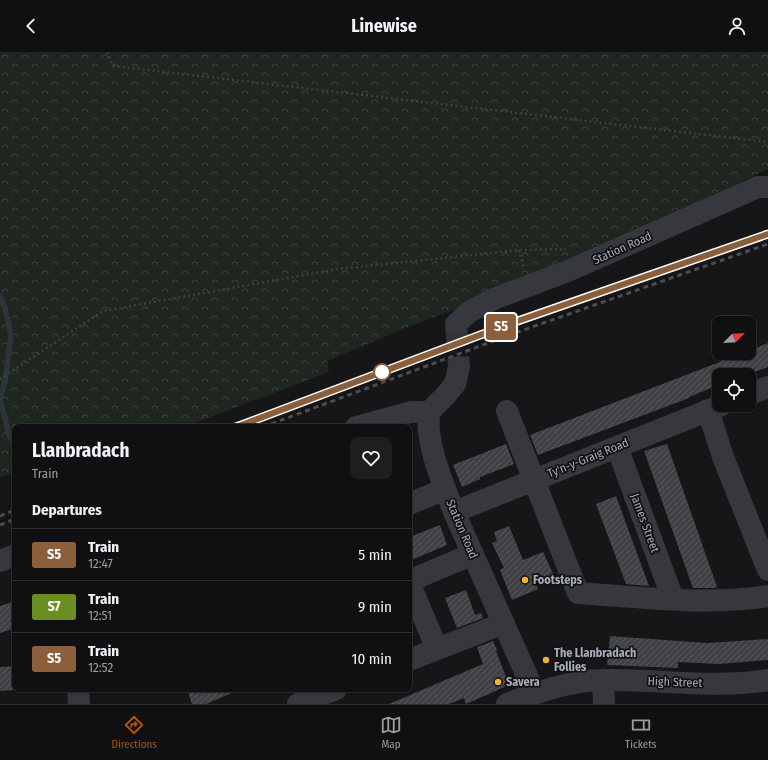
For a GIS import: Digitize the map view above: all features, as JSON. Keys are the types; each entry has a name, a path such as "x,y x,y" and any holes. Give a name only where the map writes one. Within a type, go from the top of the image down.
{"street":[{"name":"Station Road","path":"456,324 469,312 496,298 568,271 765,186"},
{"path":"367,424 411,412 429,412 455,384 459,367"},
{"path":"756,391 768,387"},
{"name":"Ty'n-y-Graig Road","path":"454,512 712,409"},
{"path":"508,411 578,593 703,601 738,600 768,596"},
{"name":"Station Road","path":"429,412 429,432 445,489 535,694"},
{"path":"716,412 723,457 768,570"},
{"name":"James Street","path":"617,447 673,599"},
{"path":"412,503 445,489"},
{"path":"412,580 473,554"},
{"path":"0,561 12,557"},
{"path":"412,588 437,649"},
{"path":"412,659 504,623"},
{"path":"603,680 604,704"},
{"name":"High Street","path":"507,704 566,685 603,680 712,684 745,684 768,680"},
{"path":"78,692 79,704"},
{"path":"298,704 328,692"}],"path":[{"path":"107,52 113,66 768,142"},
{"path":"0,379 103,311 338,269 519,250 573,249"}],"green space":[{"path":"0,52 768,52 768,169 619,240 476,302 418,323 327,361 329,372 192,424 12,424 12,474 0,477"}],"building":[{"path":"768,343 768,367 756,371 756,368 712,368 712,392 711,388 689,398 538,455 530,435 725,360 756,360 756,348"},
{"path":"506,444 514,464 480,477 480,479 462,487 453,465"},
{"path":"667,444 717,587 716,588 693,588 644,451"},
{"path":"616,496 649,586 626,584 596,504"},
{"path":"440,525 447,545 412,560 412,536"},
{"name":"Footsteps","path":"509,526 523,560 543,552 554,576 536,584 538,589 512,600 500,570 504,568 492,543 497,541 494,532"},
{"path":"466,590 475,615 481,613 483,618 457,628 445,598"},
{"path":"12,602 12,629 0,633 0,606"},
{"path":"610,636 707,643 768,639 768,660 719,664 678,662 678,668 607,665"},
{"path":"493,641 509,685 466,704 464,698 449,704 389,704 483,664 477,647"},
{"path":"12,666 12,690 0,691 0,667"},
{"path":"188,692 234,692 206,704 192,704"}],"waterway":[{"path":"0,296 5,308 11,335 5,382 0,400"},
{"path":"0,400 10,437 12,439"}],"tunnel":[{"path":"456,324 459,367"}],"railway":[{"path":"244,424 512,323 768,234"},
{"path":"271,424 515,333 768,244"},
{"path":"0,516 12,511"},
{"path":"0,525 12,520"}],"train":[{"name":"S5","path":"244,424 512,323 768,234"}],"place":[{"name":"Footsteps","path":"525,580"},
{"name":"The Llanbradach Follies","path":"546,660"},
{"name":"Savera","path":"498,682"}]}
